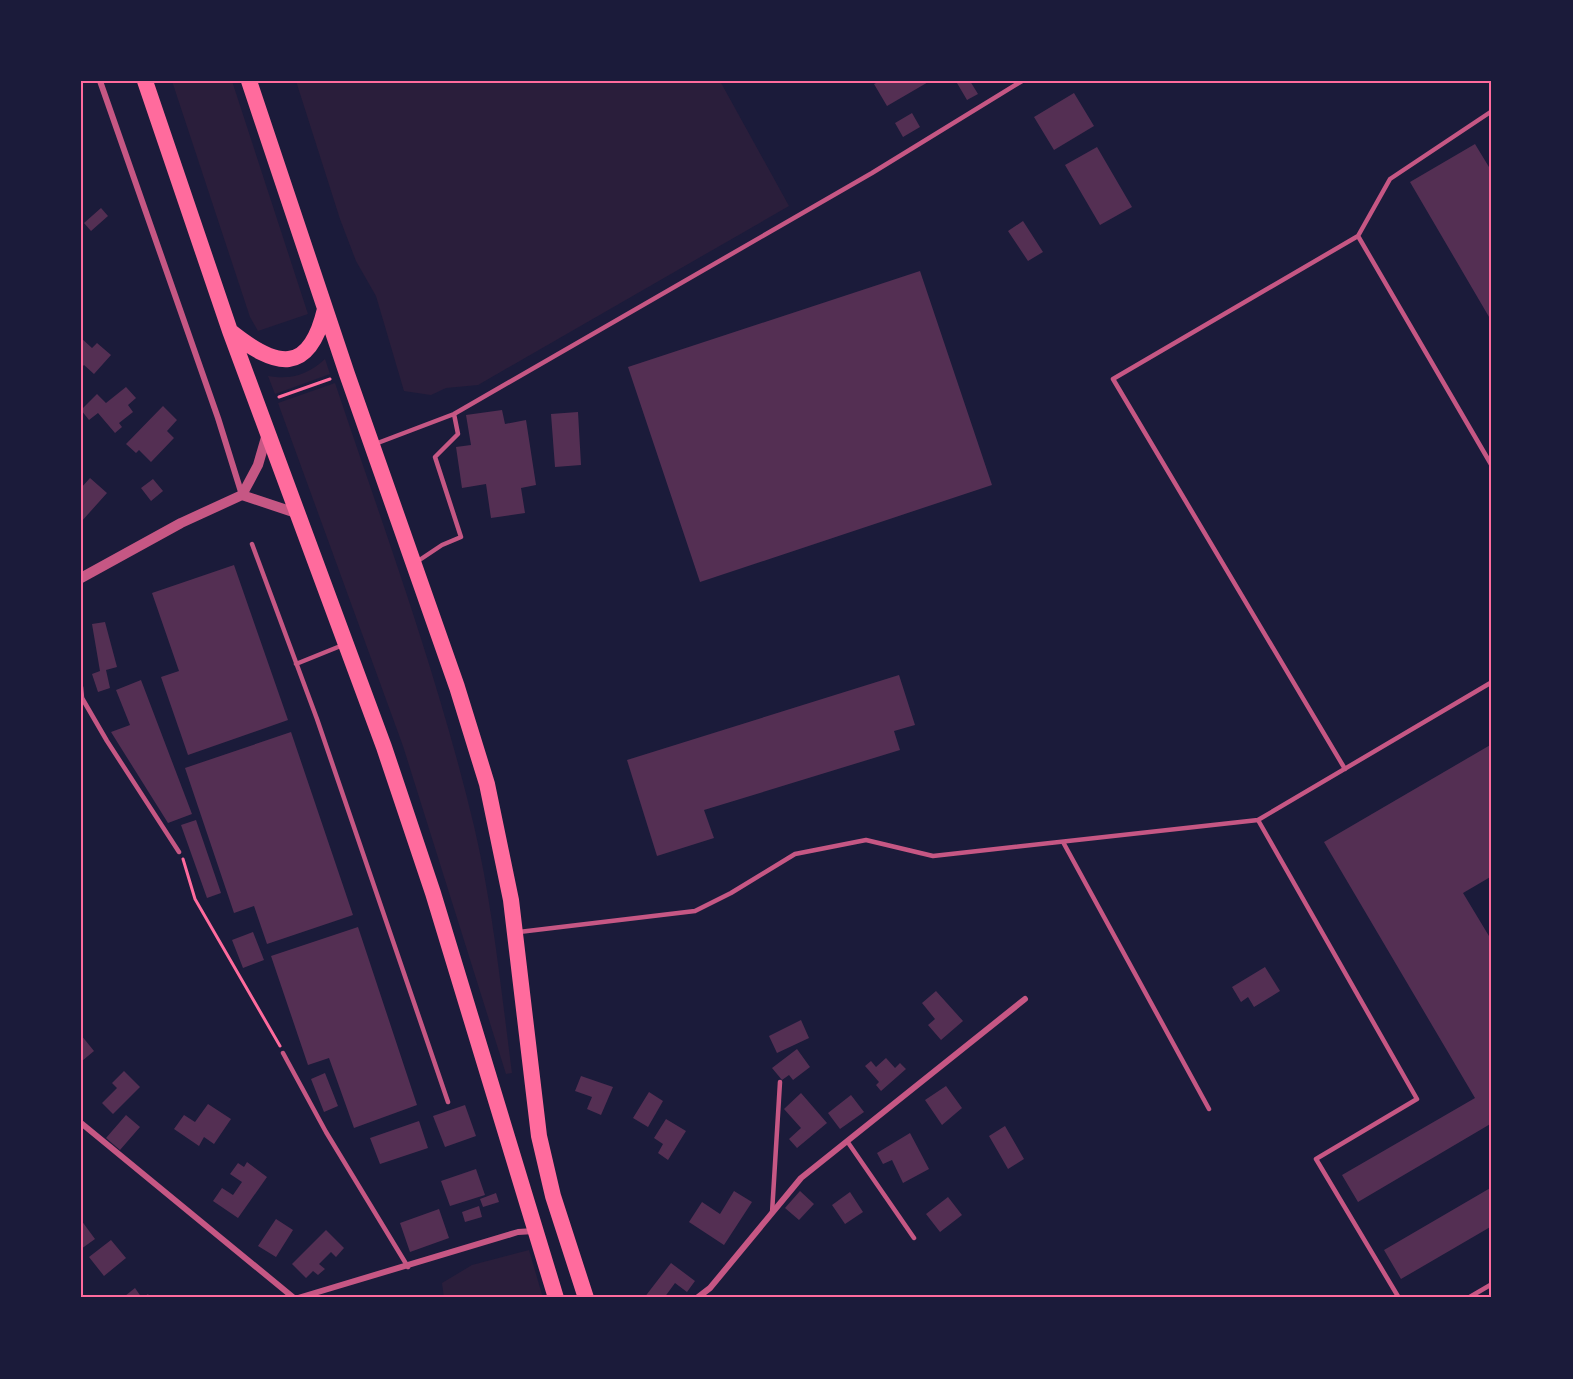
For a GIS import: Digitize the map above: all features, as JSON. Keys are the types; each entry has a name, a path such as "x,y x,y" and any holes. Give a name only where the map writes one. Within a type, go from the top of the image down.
{"highway":[{"path":"145,81 230,331 346,644 433,893 556,1298"},
{"path":"249,81 372,445 457,687 487,784 507,873 516,933 539,1136 553,1196 586,1298"},
{"path":"230,331 255,351 268,358 287,359 306,351 314,342 325,308"}],"street":[{"path":"100,81 218,418 242,495"},
{"path":"81,578 182,523 242,495 252,478 267,434"},
{"path":"242,495 296,513"},
{"path":"697,1298 710,1288 801,1178 1025,999"},
{"path":"81,1122 296,1298 408,1267 518,1232 537,1230"}],"lane":[{"path":"372,445 454,414 872,173 1022,81"},
{"path":"1345,769 1113,379 1358,236 1390,179 1492,111"},
{"path":"1358,236 1492,466"},
{"path":"413,564 442,545 461,537 435,457 458,434 454,414"},
{"path":"252,544 448,1102"},
{"path":"296,664 346,644"},
{"path":"516,933 695,911 731,894 795,854 866,840 933,856 1258,820 1492,682"},
{"path":"81,687 82,698 102,732 179,852"},
{"path":"1258,820 1417,1099 1316,1159 1399,1298"},
{"path":"1063,842 1209,1109"},
{"path":"283,1053 326,1132 408,1267"},
{"path":"772,1213 780,1082"},
{"path":"847,1141 914,1238"},
{"path":"1468,1298 1492,1284"}],"path":[{"path":"279,397 330,379"},
{"path":"179,852 195,899 283,1053"}],"shaded area":[{"path":"172,81 232,81 308,314 258,331 250,317"},
{"path":"296,81 720,81 789,206 478,385 446,388 431,395 404,391 376,296 356,261 340,219"},
{"path":"325,359 330,374 275,394 268,376 299,375"},
{"path":"335,383 427,658 460,770 486,887 512,1073 506,1074 403,746 278,403"},
{"path":"529,1250 543,1298 444,1298 442,1283 472,1265"}],"building":[{"path":"880,81 930,81 887,106 874,84"},
{"path":"970,81 978,94 967,100 957,83"},
{"path":"1074,93 1094,126 1054,150 1034,117"},
{"path":"912,113 920,127 903,137 895,123"},
{"path":"1475,144 1492,172 1492,322 1410,182"},
{"path":"1097,147 1132,207 1100,225 1065,165"},
{"path":"101,208 108,216 91,231 84,223"},
{"path":"1023,221 1043,252 1028,261 1008,231"},
{"path":"920,271 992,485 700,582 628,367"},
{"path":"81,338 92,348 97,343 111,355 94,374 84,365 81,368"},
{"path":"126,387 136,398 128,405 133,412 119,423 122,427 115,433 98,413 89,420 81,410 97,394 106,403"},
{"path":"163,406 177,420 167,431 174,438 151,462 139,450 136,453 126,444"},
{"path":"502,410 505,424 526,420 536,485 521,488 525,513 491,518 486,484 462,488 456,447 471,445 466,415"},
{"path":"578,412 581,465 555,467 551,414"},
{"path":"90,478 107,493 81,522 81,488"},
{"path":"153,479 163,491 151,501 141,488"},
{"path":"234,565 288,720 188,755 161,677 179,671 152,593"},
{"path":"105,622 117,667 106,670 110,688 98,692 92,674 100,671 92,624"},
{"path":"899,675 915,725 894,731 900,750 704,810 714,838 657,856 627,760"},
{"path":"141,680 192,814 168,823 111,732 130,725 116,690"},
{"path":"291,732 353,915 267,944 254,906 234,913 185,768"},
{"path":"1492,744 1492,876 1463,893 1492,941 1492,1123 1358,1202 1342,1175 1475,1098 1324,842"},
{"path":"196,820 221,893 207,898 181,825"},
{"path":"358,927 417,1105 354,1128 329,1058 308,1065 271,956"},
{"path":"253,932 264,960 243,968 232,940"},
{"path":"1265,967 1280,991 1254,1007 1248,997 1241,1002 1232,987"},
{"path":"936,991 963,1021 941,1040 928,1025 935,1019 922,1003"},
{"path":"801,1020 809,1038 777,1053 769,1036"},
{"path":"81,1035 94,1051 82,1061 81,1059"},
{"path":"797,1049 810,1067 793,1080 789,1075 782,1080 772,1068"},
{"path":"886,1058 895,1068 900,1063 906,1069 881,1091 876,1085 879,1082 865,1066 871,1061 876,1067"},
{"path":"124,1071 140,1087 113,1114 102,1103 117,1088 112,1083"},
{"path":"325,1073 338,1106 324,1112 311,1079"},
{"path":"581,1076 613,1087 601,1115 587,1109 592,1097 575,1091"},
{"path":"946,1086 962,1108 942,1125 925,1100"},
{"path":"649,1092 663,1101 648,1127 633,1118"},
{"path":"801,1093 827,1123 797,1148 789,1139 801,1128 784,1109"},
{"path":"851,1095 864,1112 840,1129 828,1113"},
{"path":"208,1104 231,1119 214,1144 204,1137 199,1146 174,1129 184,1115 195,1122"},
{"path":"465,1105 476,1136 445,1147 433,1116"},
{"path":"126,1115 140,1127 120,1150 106,1138"},
{"path":"666,1119 686,1131 668,1160 658,1153 663,1144 654,1138"},
{"path":"419,1121 428,1148 380,1164 370,1138"},
{"path":"1005,1126 1024,1159 1008,1169 989,1136"},
{"path":"910,1133 929,1169 903,1183 892,1160 883,1164 877,1153"},
{"path":"247,1162 267,1177 238,1218 213,1201 222,1188 233,1195 242,1182 230,1174 238,1163 244,1167"},
{"path":"476,1169 485,1195 450,1206 441,1181"},
{"path":"1492,1187 1492,1226 1401,1279 1384,1250"},
{"path":"734,1191 752,1202 724,1245 689,1222 702,1202 720,1214"},
{"path":"800,1191 814,1204 799,1220 785,1208"},
{"path":"850,1192 863,1212 845,1224 832,1205"},
{"path":"496,1193 499,1202 483,1207 480,1199"},
{"path":"948,1197 962,1215 940,1232 926,1214"},
{"path":"479,1206 482,1217 465,1222 462,1212"},
{"path":"439,1209 449,1238 410,1252 400,1223"},
{"path":"276,1219 293,1230 276,1257 258,1246"},
{"path":"81,1220 95,1239 81,1249"},
{"path":"326,1230 344,1248 336,1257 331,1252 319,1264 325,1269 318,1275 313,1271 306,1278 292,1264"},
{"path":"111,1240 126,1258 104,1276 89,1257"},
{"path":"671,1263 695,1281 687,1292 675,1283 664,1298 644,1298"},
{"path":"135,1288 142,1298 126,1298 125,1296"}]}
